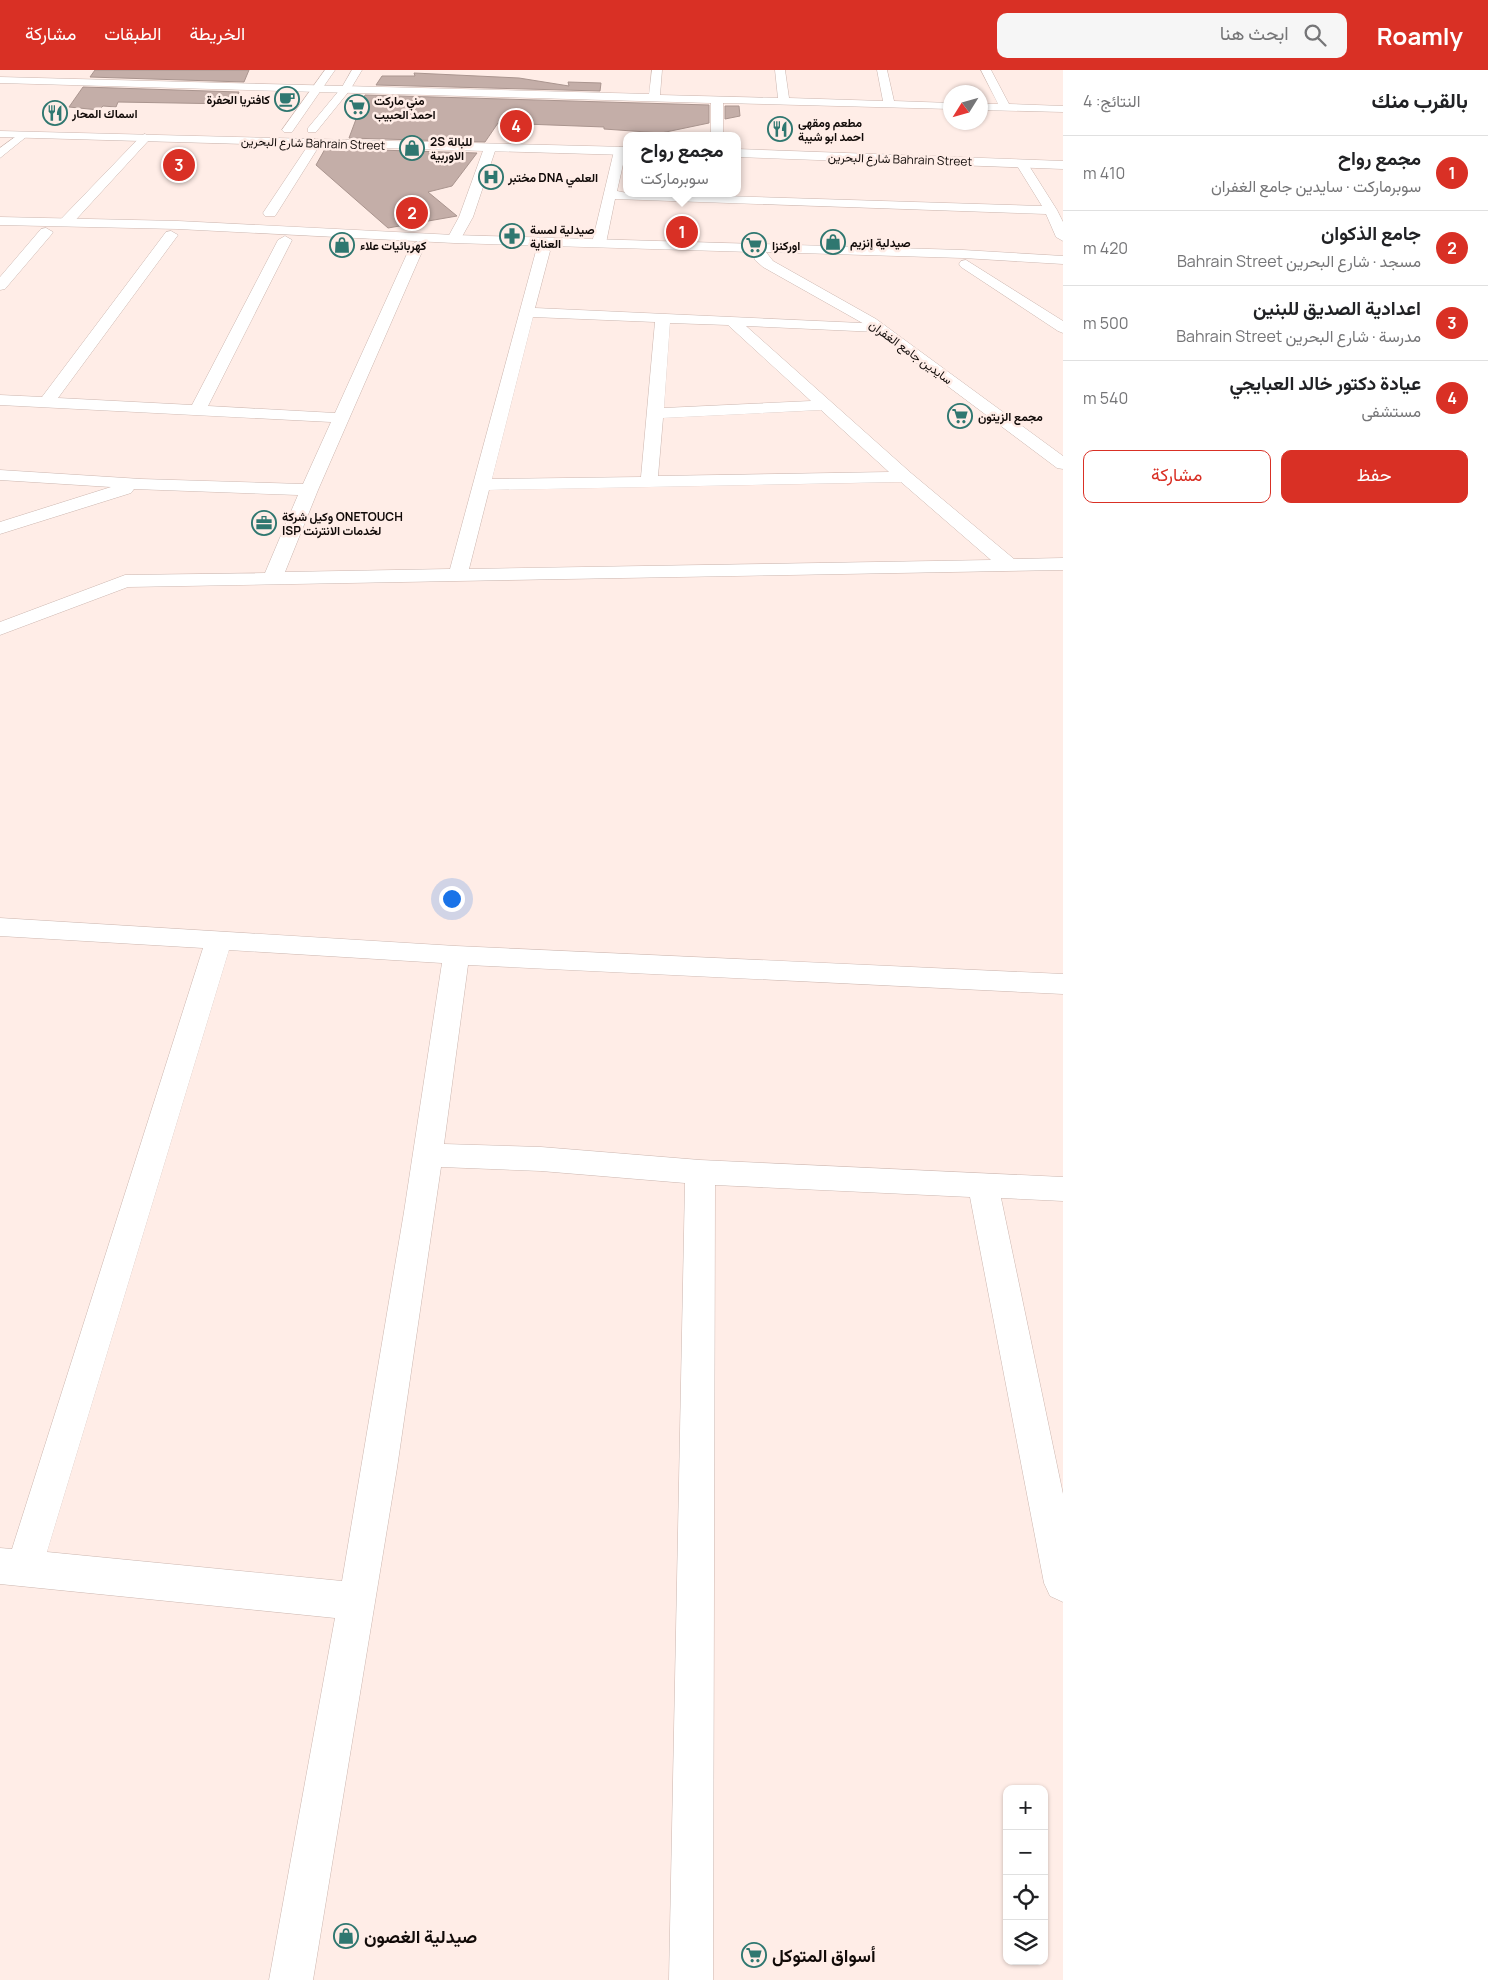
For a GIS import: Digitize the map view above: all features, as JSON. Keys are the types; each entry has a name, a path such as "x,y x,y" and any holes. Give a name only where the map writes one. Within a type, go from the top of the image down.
{"street":[{"path":"23,81 36,70"},
{"path":"121,83 134,70"},
{"path":"288,130 330,70"},
{"path":"312,130 346,88 357,70"},
{"path":"654,97 657,70"},
{"path":"780,70 784,101"},
{"path":"882,70 890,104"},
{"path":"986,70 1005,107"},
{"path":"219,86 227,75"},
{"path":"0,80 346,88 449,87 550,90 654,97 943,106"},
{"path":"717,99 717,132"},
{"path":"988,107 1063,109"},
{"name":"شارع البحرين Bahrain Street","path":"0,122 328,130"},
{"name":"شارع البحرين Bahrain Street","path":"0,134 623,151"},
{"path":"0,154 22,135"},
{"path":"66,222 145,138"},
{"path":"270,213 315,143"},
{"path":"822,143 825,156"},
{"path":"454,239 466,217 490,148"},
{"name":"شارع البحرين Bahrain Street","path":"741,153 1063,165"},
{"path":"599,243 610,195 623,154"},
{"path":"1022,164 1051,210 1063,236"},
{"path":"610,195 623,195"},
{"path":"669,197 1051,210"},
{"path":"0,220 66,222 356,239 418,245 543,251 759,252"},
{"path":"0,230 285,240 454,239 599,243 1063,269"},
{"path":"1,284 46,232"},
{"path":"46,403 171,235"},
{"path":"198,410 285,240"},
{"path":"273,578 309,490 418,245"},
{"path":"458,575 543,251"},
{"name":"سايدين جامع الغفران","path":"759,252 773,267 851,308 883,322"},
{"path":"781,253 963,254 1063,260"},
{"name":"سايدين جامع الغفران","path":"781,253 883,322 1063,464"},
{"path":"966,264 1061,326"},
{"path":"528,312 731,320 883,322"},
{"path":"649,482 663,318"},
{"path":"731,320 905,477 1008,564"},
{"path":"0,400 341,418"},
{"path":"655,413 826,406"},
{"path":"0,475 141,484 309,490"},
{"path":"482,485 905,477"},
{"path":"0,528 141,484"},
{"path":"0,629 125,581 1063,564"},
{"path":"0,927 456,955 1063,984"},
{"path":"219,939 12,1567 357,1601"},
{"path":"290,1980 357,1601 430,1155 456,955"},
{"path":"430,1155 541,1159 700,1172 1063,1189"},
{"path":"691,1980 700,1172"},
{"path":"983,1185 1063,1583"}],"building":[{"path":"95,70 249,70 244,82 90,77"},
{"path":"414,73 519,78 569,86 568,82 601,83 600,91 376,85 382,76 415,76"},
{"path":"83,87 239,92 234,104 118,102 116,107 103,106 99,110 69,107"},
{"path":"365,95 709,105 709,123 666,132 604,129 604,127 498,123 485,142 349,138"},
{"path":"725,106 739,106 740,116 725,119"},
{"path":"325,149 477,153 452,186 428,192 457,216 388,228 316,165"}],"place":[{"name":"كافتريا الحفرة","path":"287,99"},
{"name":"مني ماركت احمد الحبيب","path":"357,107"},
{"name":"اسماك المحار","path":"55,113"},
{"name":"عيادة دكتور خالد العبايجي","path":"516,126"},
{"name":"مطعم ومقهى احمد ابو شيبة","path":"780,129"},
{"name":"2S للبالة الاوربية","path":"412,148"},
{"name":"اعدادية الصديق للبنين","path":"179,165"},
{"name":"مختبر DNA العلمي","path":"491,177"},
{"name":"جامع الذكوان","path":"412,213"},
{"name":"مجمع رواح","path":"682,232"},
{"name":"صيدلية لمسة العناية","path":"512,236"},
{"name":"صيدلية إنزيم","path":"833,242"},
{"name":"كهربائيات علاء","path":"342,245"},
{"name":"اوركنزا","path":"754,245"},
{"name":"مجمع الزيتون","path":"960,416"},
{"name":"وكيل شركة ONETOUCH ISP لخدمات الانترنت","path":"264,523"},
{"name":"صيدلية الغصون","path":"346,1936"},
{"name":"أسواق المتوكل","path":"754,1955"}]}
